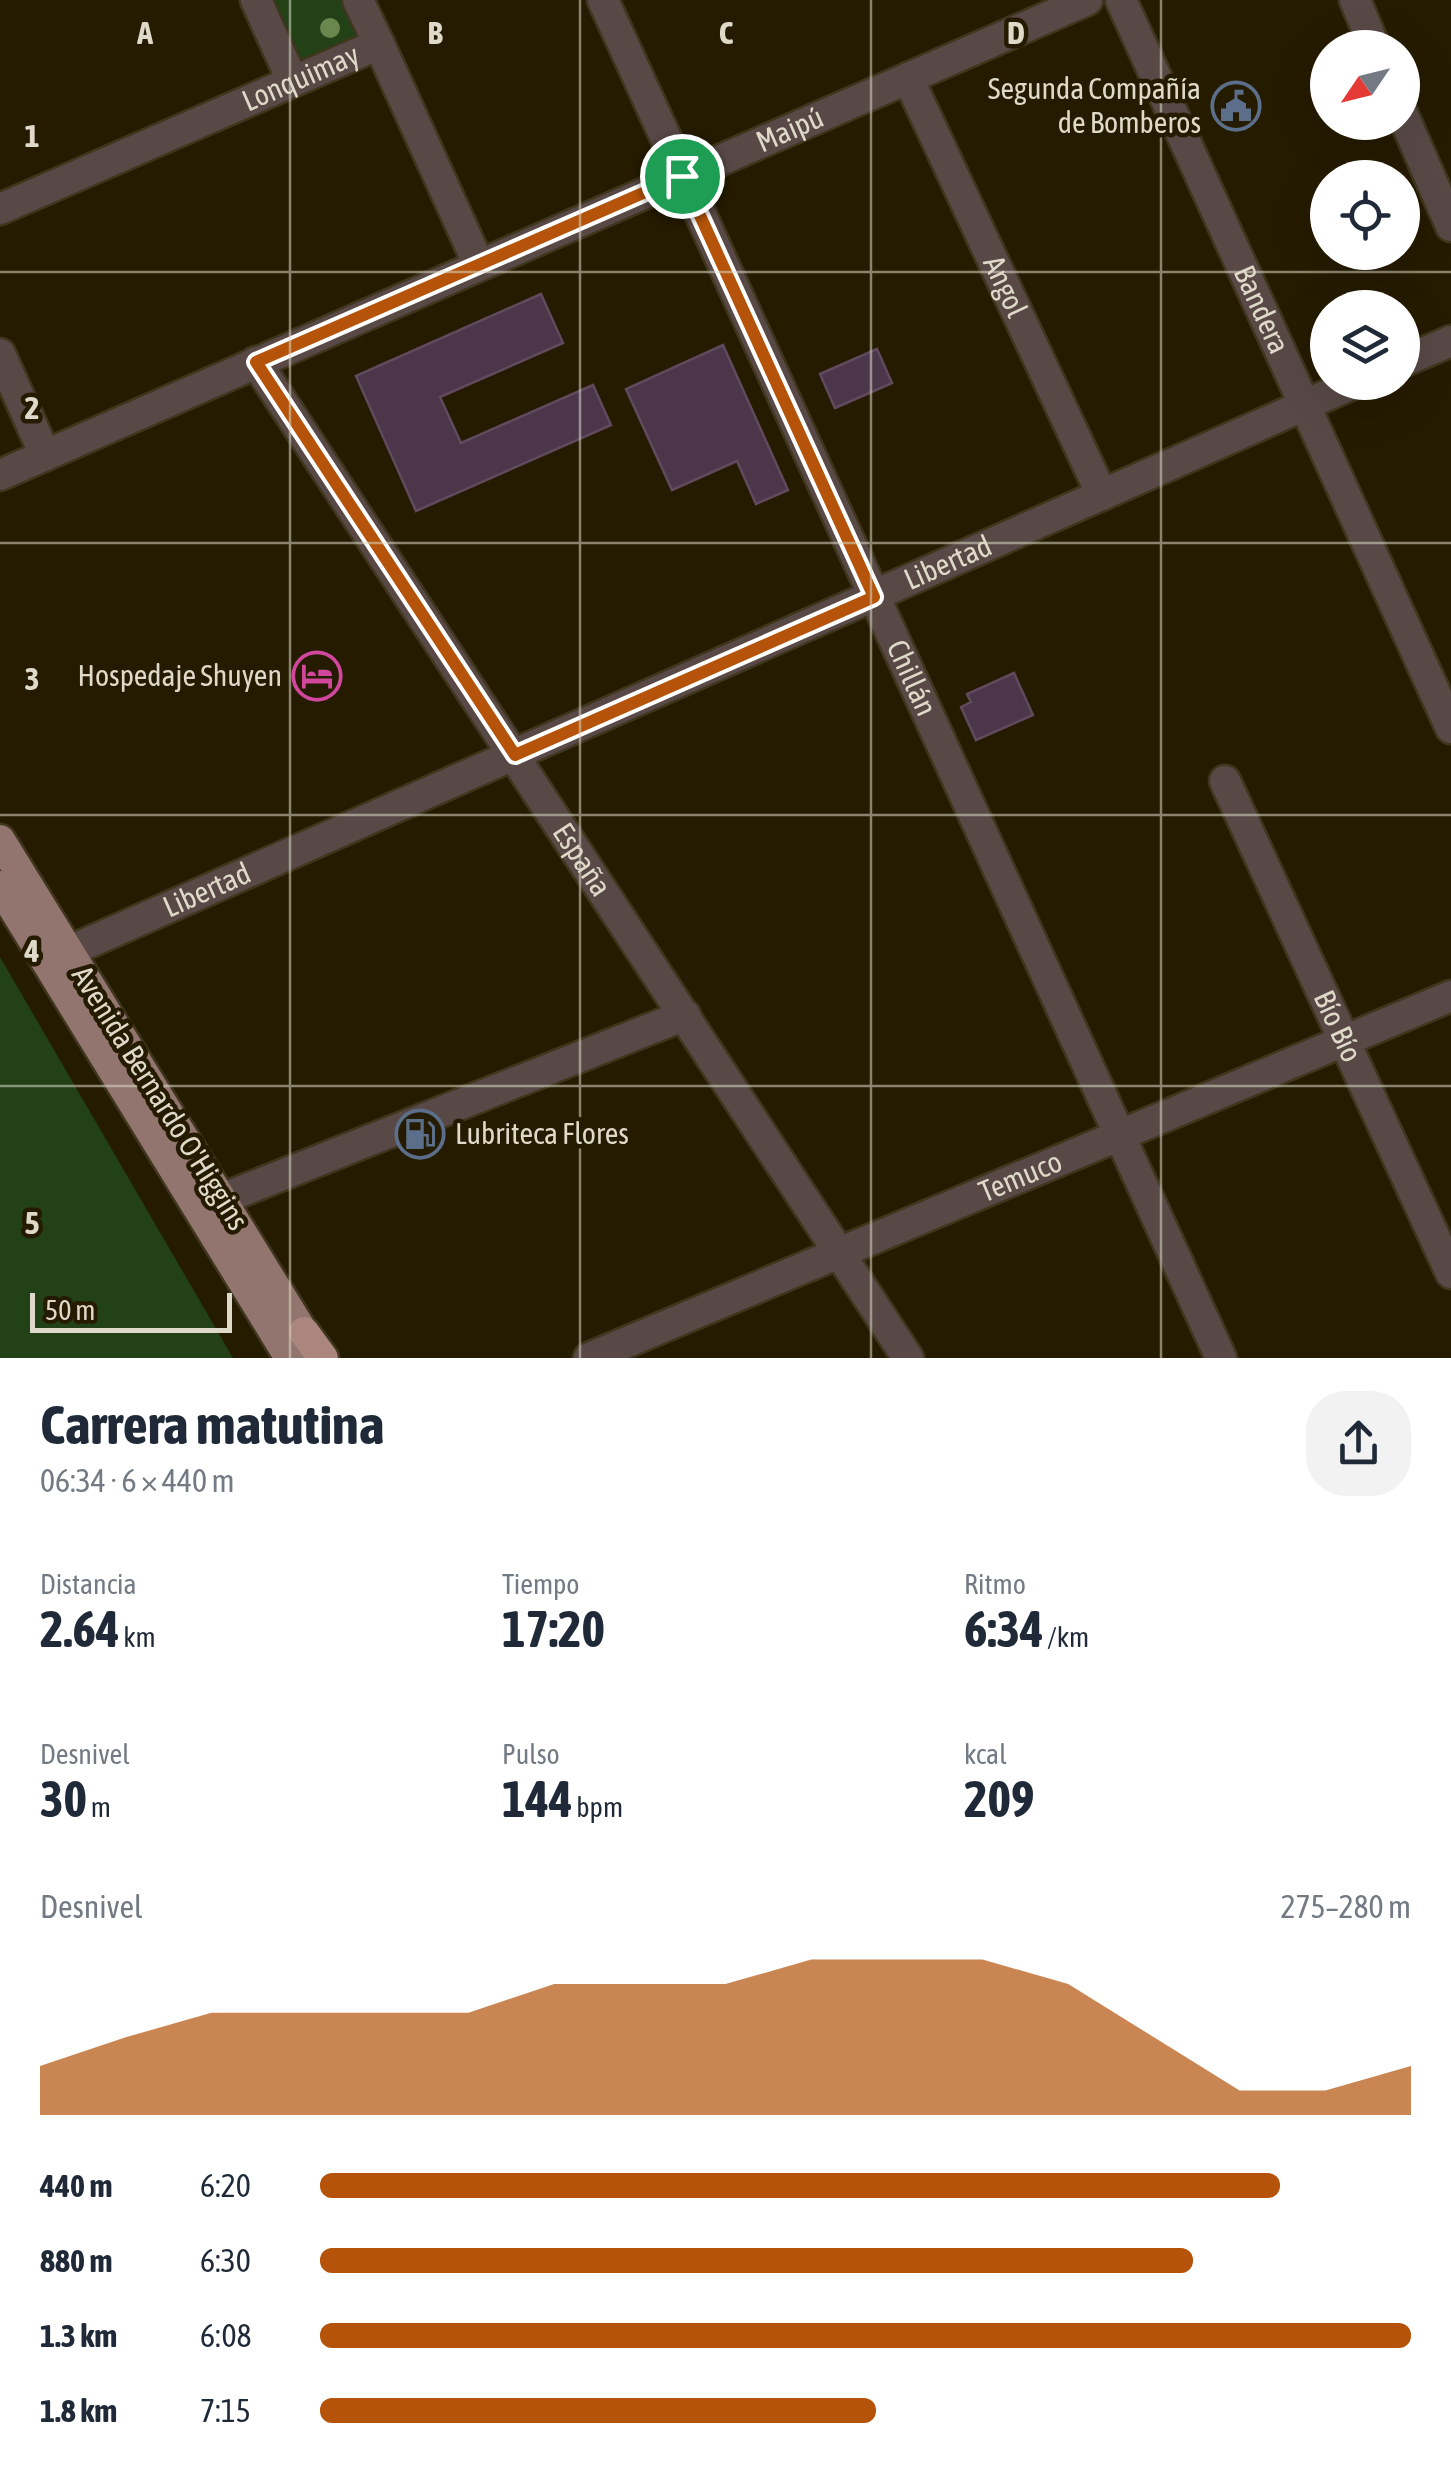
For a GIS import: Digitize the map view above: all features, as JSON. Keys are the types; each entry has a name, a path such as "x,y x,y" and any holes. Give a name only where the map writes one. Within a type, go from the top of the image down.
{"main road":[{"name":"Avenida Bernardo O'Higgins","path":"0,840 58,956 210,1204 309,1352"},
{"name":"Avenida Bernardo O'Higgins","path":"0,886 58,956"}],"street":[{"path":"256,0 292,80"},
{"path":"358,0 379,44"},
{"name":"Chillán","path":"603,0 1220,1358"},
{"name":"Maipú","path":"0,476 1087,0"},
{"name":"Bandera","path":"1121,0 1451,728"},
{"path":"1354,0 1367,30"},
{"name":"Lonquimay","path":"0,209 379,44 479,265"},
{"name":"Angol","path":"908,78 1102,496"},
{"path":"1414,140 1451,226"},
{"path":"1420,354 1451,341"},
{"path":"0,354 46,455"},
{"name":"España","path":"256,362 908,1358"},
{"name":"Libertad","path":"58,956 1318,400"},
{"name":"Bío Bío","path":"1225,780 1451,1273"},
{"name":"Temuco","path":"590,1358 1451,996"},
{"path":"210,1204 685,1015"}],"green space":[{"path":"262,0 349,0 369,47 295,78"},
{"path":"0,957 233,1358 0,1358"}],"building":[{"path":"541,294 563,343 440,397 461,443 593,385 611,425 416,511 356,376"},
{"path":"723,345 788,490 756,504 737,461 672,490 626,389"},
{"path":"877,349 892,383 835,408 820,374"},
{"path":"1014,673 1033,715 976,740 961,707 971,702 967,694"}],"place":[{"name":"Segunda Compañía de Bomberos","path":"1236,106"},
{"name":"Hospedaje Shuyen","path":"317,676"},
{"name":"Lubriteca Flores","path":"420,1134"}],"route":[{"path":"682,176 874,597 515,755 256,362 682,176"}]}
